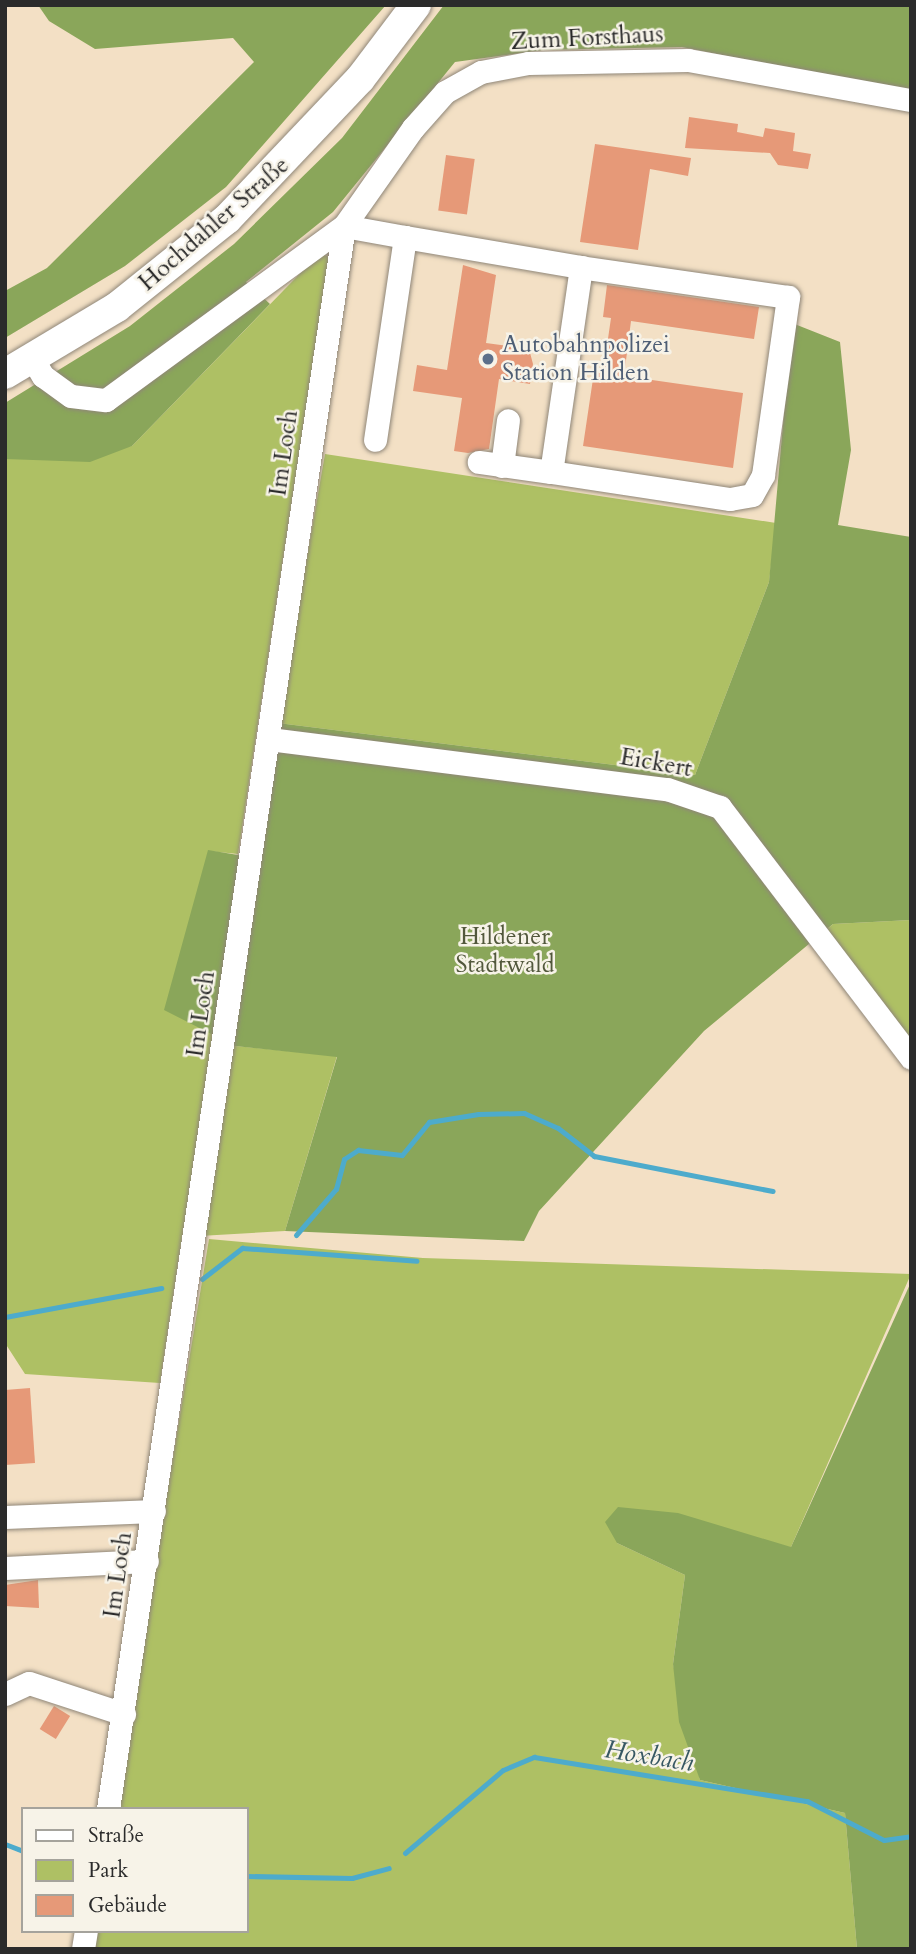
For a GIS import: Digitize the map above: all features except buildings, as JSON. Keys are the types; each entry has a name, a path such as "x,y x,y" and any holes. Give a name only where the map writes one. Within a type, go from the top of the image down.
{"main road":[{"name":"Hochdahler Straße","path":"5,374 117,307 227,219 360,79 416,5"}],"street":[{"name":"Zum Forsthaus","path":"32,358 43,376 71,396 106,400 344,226 413,128 445,92 481,72 528,63 688,60 911,100"},
{"path":"344,226 581,267 788,297 765,461 758,488 742,498 491,464 508,420"},
{"name":"Im Loch","path":"108,1807 344,226"},
{"path":"375,440 405,237"},
{"path":"551,472 581,267"},
{"name":"Eickert","path":"269,738 667,789 720,807 911,1058"},
{"path":"5,1517 154,1511"},
{"path":"5,1568 147,1561"},
{"path":"5,1694 29,1683 124,1714"}],"green space":[{"path":"38,5 386,5 226,187 125,266 5,338 5,291 47,268 254,62 233,38 95,49 49,21"},
{"path":"444,5 911,5 911,93 682,47 543,50 455,62 333,212 246,282 270,304 132,446 90,462 5,459 5,403 130,326 234,244 342,138"},
{"path":"320,253 329,257 238,854 208,851 235,1046 337,1056 285,1231 182,1237 160,1383 25,1374 5,1343 5,459 132,446"},
{"name":"Hildener Stadtwald","path":"792,323 840,342 851,450 838,525 911,537 911,920 833,924 704,1031 539,1211 524,1241 285,1231 337,1057 235,1046 164,1010 208,850 256,858 278,723 695,775 769,582"},
{"path":"325,454 776,523 769,582 695,775 278,723"},
{"path":"911,920 911,1043 825,931 833,924"},
{"path":"209,1239 423,1258 911,1274 791,1547 617,1543 685,1575 673,1664 700,1780 845,1813 857,1949 92,1949 95,1933 248,1933 248,1807 115,1807"},
{"path":"911,1282 911,1949 857,1949 845,1813 700,1780 679,1722 673,1664 685,1575 617,1543 605,1522 618,1507 678,1513 791,1547"}],"waterway":[{"path":"296,1235 336,1189 344,1159 358,1150 402,1155 429,1122 478,1114 524,1113 558,1128 594,1156 773,1191"},
{"path":"202,1279 242,1248 417,1261"},
{"path":"5,1317 161,1288"},
{"name":"Hoxbach","path":"405,1853 503,1770 534,1757 807,1801 884,1840 911,1836"},
{"name":"Hoxbach","path":"5,1844 21,1850"},
{"name":"Hoxbach","path":"248,1876 352,1878 389,1868"}],"place":[{"name":"Autobahnpolizei Station Hilden","path":"488,359"}]}
